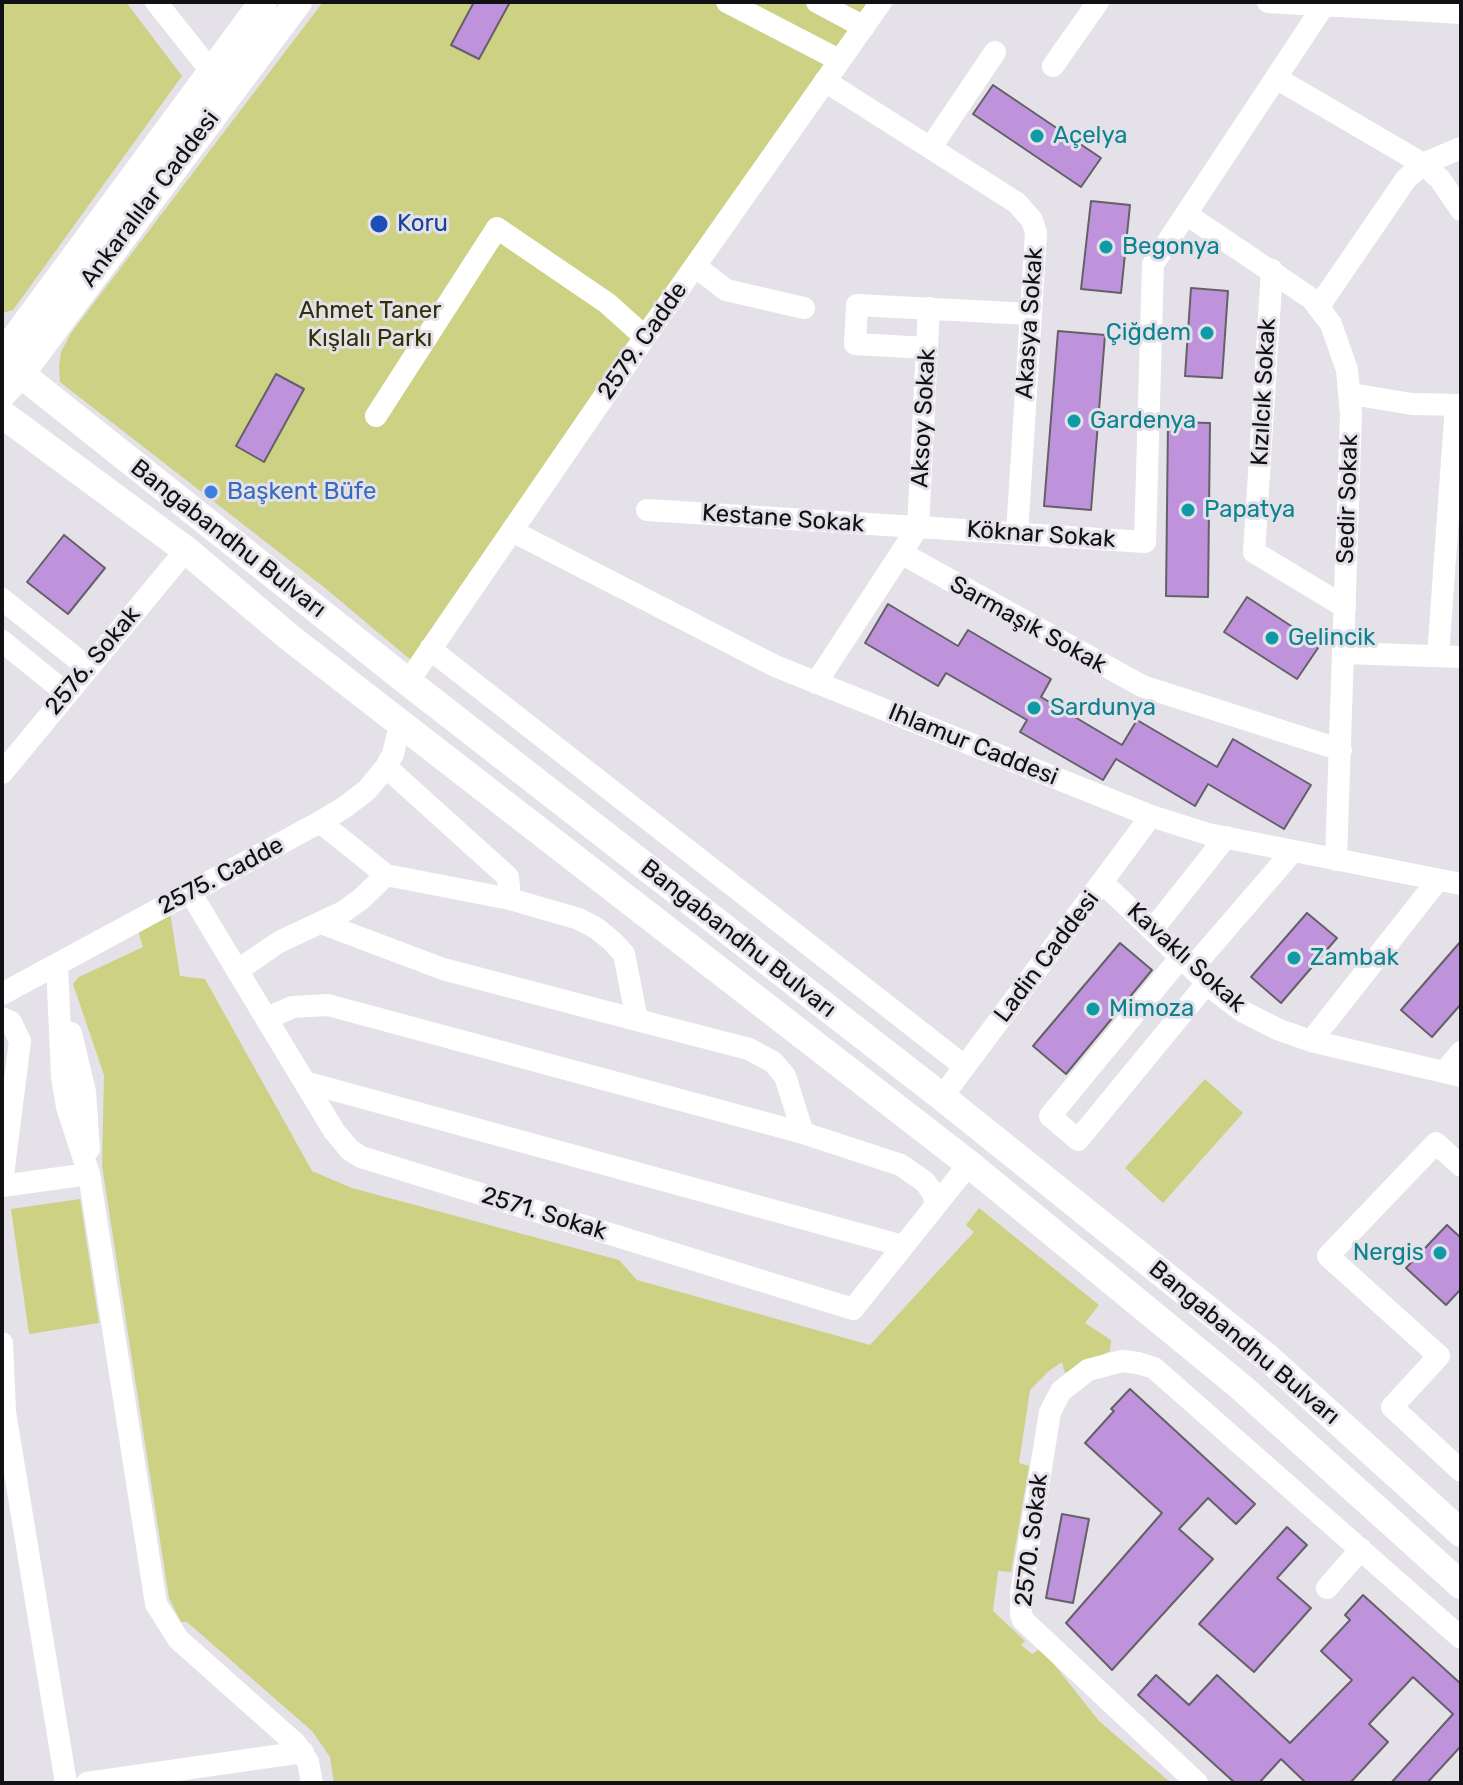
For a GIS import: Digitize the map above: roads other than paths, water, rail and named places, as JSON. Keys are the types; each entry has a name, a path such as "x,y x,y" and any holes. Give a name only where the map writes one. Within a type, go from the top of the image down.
{"main road":[{"name":"Ankaralılar Caddesi","path":"223,78 263,2"},
{"name":"Ankaralılar Caddesi","path":"7,371 223,78 298,2"},
{"name":"Bangabandhu Bulvarı","path":"7,371 942,1097 1268,1358 1461,1533"},
{"name":"Bangabandhu Bulvarı","path":"2,414 186,550 289,637 969,1164 1241,1387 1461,1585"},
{"path":"401,721 408,682"}],"street":[{"path":"156,2 223,78"},
{"path":"727,2 839,60"},
{"path":"817,2 864,27"},
{"name":"2579. Cadde","path":"408,682 645,337 881,2"},
{"path":"1053,66 1098,2"},
{"path":"1268,2 1355,4 1461,13"},
{"name":"Köknar Sokak","path":"918,527 1145,542 1152,270 1155,259 1324,5"},
{"path":"931,147 995,52"},
{"path":"1276,78 1423,164 1440,179 1461,210"},
{"name":"Akasya Sokak","path":"825,81 1017,203 1032,220 1036,233 1017,534"},
{"path":"1319,306 1406,179 1423,164 1461,148"},
{"name":"Sedir Sokak","path":"1186,214 1272,270 1319,306 1340,346 1351,394 1336,860"},
{"path":"376,416 497,228 607,303 645,337"},
{"path":"695,266 726,290 804,308"},
{"name":"Kızılcık Sokak","path":"1272,270 1254,552 1345,607"},
{"path":"927,348 855,344 857,305 1030,314"},
{"name":"Aksoy Sokak","path":"918,527 929,308"},
{"path":"1351,394 1458,415 1438,656"},
{"name":"Kestane Sokak","path":"647,510 918,527"},
{"path":"816,683 918,527"},
{"name":"Ihlamur Caddesi","path":"512,531 754,656 1151,816 1226,837 1461,884"},
{"name":"2576. Sokak","path":"2,773 186,550"},
{"name":"Sarmaşık Sokak","path":"901,553 1142,686 1341,750"},
{"path":"2,599 87,667"},
{"path":"2,641 66,693"},
{"path":"430,649 964,1066"},
{"path":"1344,653 1461,657"},
{"name":"2575. Cadde","path":"2,994 320,822 367,790 393,754 401,721"},
{"path":"386,767 508,877 510,899"},
{"name":"Ladin Caddesi","path":"942,1097 1151,816"},
{"path":"320,822 386,875 510,899 579,919 596,928 624,954 637,1020"},
{"path":"1153,929 1226,837"},
{"path":"1193,969 1078,1140 1050,1116 1193,969 1293,851"},
{"path":"238,970 279,942 321,923 361,899 386,875"},
{"path":"1311,1041 1438,880"},
{"name":"Kavaklı Sokak","path":"1102,882 1242,1011 1277,1029 1311,1041 1452,1074"},
{"name":"2571. Sokak","path":"190,892 341,1140 361,1157 853,1309 969,1164"},
{"path":"321,923 443,969 749,1049 773,1062 785,1076 803,1133"},
{"path":"57,965 85,1092 89,1174 156,1604 178,1639 303,1752 312,1783"},
{"path":"267,1018 293,1007 328,1005 803,1133 901,1165 930,1187 936,1205"},
{"path":"2,1018 11,1022 20,1041 2,1185 89,1174"},
{"path":"1452,1074 1461,1052"},
{"path":"305,1082 903,1246"},
{"path":"1461,1166 1436,1143 1328,1256 1439,1356 1392,1407 1461,1471"},
{"path":"2,1343 5,1412 66,1783"},
{"name":"2570. Sokak","path":"1197,1783 1023,1620 1021,1593 1053,1405 1065,1388 1088,1370 1122,1361 1154,1368 1361,1549"},
{"path":"1327,1588 1361,1549 1461,1638"},
{"path":"87,1783 303,1752"}],"place":[{"name":"Açelya","path":"1037,136"},
{"name":"Koru","path":"379,224"},
{"name":"Begonya","path":"1106,247"},
{"name":"Çiğdem","path":"1207,333"},
{"name":"Gardenya","path":"1074,421"},
{"name":"Başkent Büfe","path":"211,492"},
{"name":"Papatya","path":"1188,510"},
{"name":"Gelincik","path":"1272,638"},
{"name":"Sardunya","path":"1034,708"},
{"name":"Zambak","path":"1294,958"},
{"name":"Mimoza","path":"1093,1009"},
{"name":"Nergis","path":"1440,1253"}],"park label":[{"name":"Ahmet Taner Kışlalı Parkı","path":"370,325"}]}
